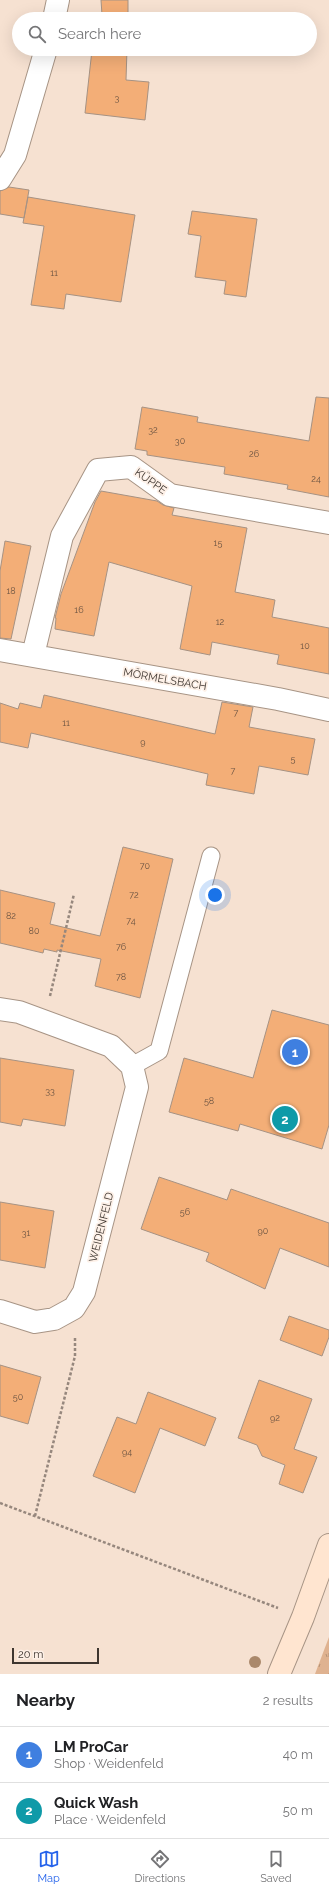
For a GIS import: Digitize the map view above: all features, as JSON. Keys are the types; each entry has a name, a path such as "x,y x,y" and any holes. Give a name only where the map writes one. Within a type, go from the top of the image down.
{"main road":[{"path":"279,1674 303,1617 329,1545"}],"street":[{"path":"55,12 58,0"},
{"path":"0,179 15,155 44,56"},
{"name":"KÜPPE","path":"33,655 62,536 98,470 131,467 170,494 329,522"},
{"name":"MÖRMELSBACH","path":"0,650 278,699 329,710"},
{"path":"0,1009 19,1012 111,1046 132,1066"},
{"name":"WEIDENFELD","path":"74,1308 84,1292 137,1087 132,1066"},
{"path":"0,1311 35,1322 54,1319 74,1308"}],"lane":[{"path":"132,1066 159,1051 211,856"}],"path":[{"path":"41,1020 49,1000 74,894"},
{"path":"35,1516 75,1356 74,1308"},
{"path":"0,1503 303,1617"}],"green space":[{"path":"329,1637 329,1674 315,1674"}],"building":[{"path":"101,0 128,0 128,12 102,12"},
{"path":"91,56 127,56 126,80 149,82 145,120 85,113"},
{"path":"9,187 29,190 24,218 0,214 0,191"},
{"path":"28,197 135,215 121,302 66,294 64,309 31,305 44,226 23,223"},
{"path":"192,211 257,219 246,297 224,294 226,281 195,277 201,236 188,234"},
{"path":"316,397 329,398 329,497 287,489 288,485 224,474 225,467 147,455 147,451 135,449 142,407 198,417 197,422 309,441"},
{"path":"101,491 157,501 163,505 174,508 172,515 247,528 235,592 275,600 272,617 329,628 329,674 277,664 279,655 212,642 210,655 180,649 192,586 109,562 94,636 55,629 55,618 61,594 95,502"},
{"path":"5,541 31,546 11,639 0,638 0,571"},
{"path":"44,695 215,734 222,702 253,707 249,727 315,739 308,775 259,766 254,794 206,785 208,774 31,733 28,748 0,742 0,703 18,709 20,703 41,708"},
{"path":"123,847 173,859 140,998 95,986 101,959 57,950 57,952 44,949 43,953 0,943 0,890 55,903 50,924 100,936"},
{"path":"272,1010 329,1025 329,1125 322,1149 240,1124 238,1131 169,1112 184,1058 253,1078"},
{"path":"0,1058 74,1070 65,1126 23,1119 21,1126 0,1122"},
{"path":"159,1177 227,1200 231,1189 329,1223 329,1267 280,1248 265,1289 206,1261 209,1253 141,1229"},
{"path":"0,1202 54,1211 45,1268 0,1260"},
{"path":"289,1316 329,1330 329,1337 322,1356 280,1340"},
{"path":"0,1365 41,1377 28,1424 0,1416"},
{"path":"259,1380 312,1399 294,1449 317,1457 303,1493 279,1484 285,1465 262,1456 257,1445 238,1438"},
{"path":"148,1392 216,1418 205,1446 160,1428 135,1493 93,1476 117,1417 136,1424"}],"place":[{"name":"LM ProCar","path":"295,1052"},
{"name":"Quick Wash","path":"285,1119"}]}
